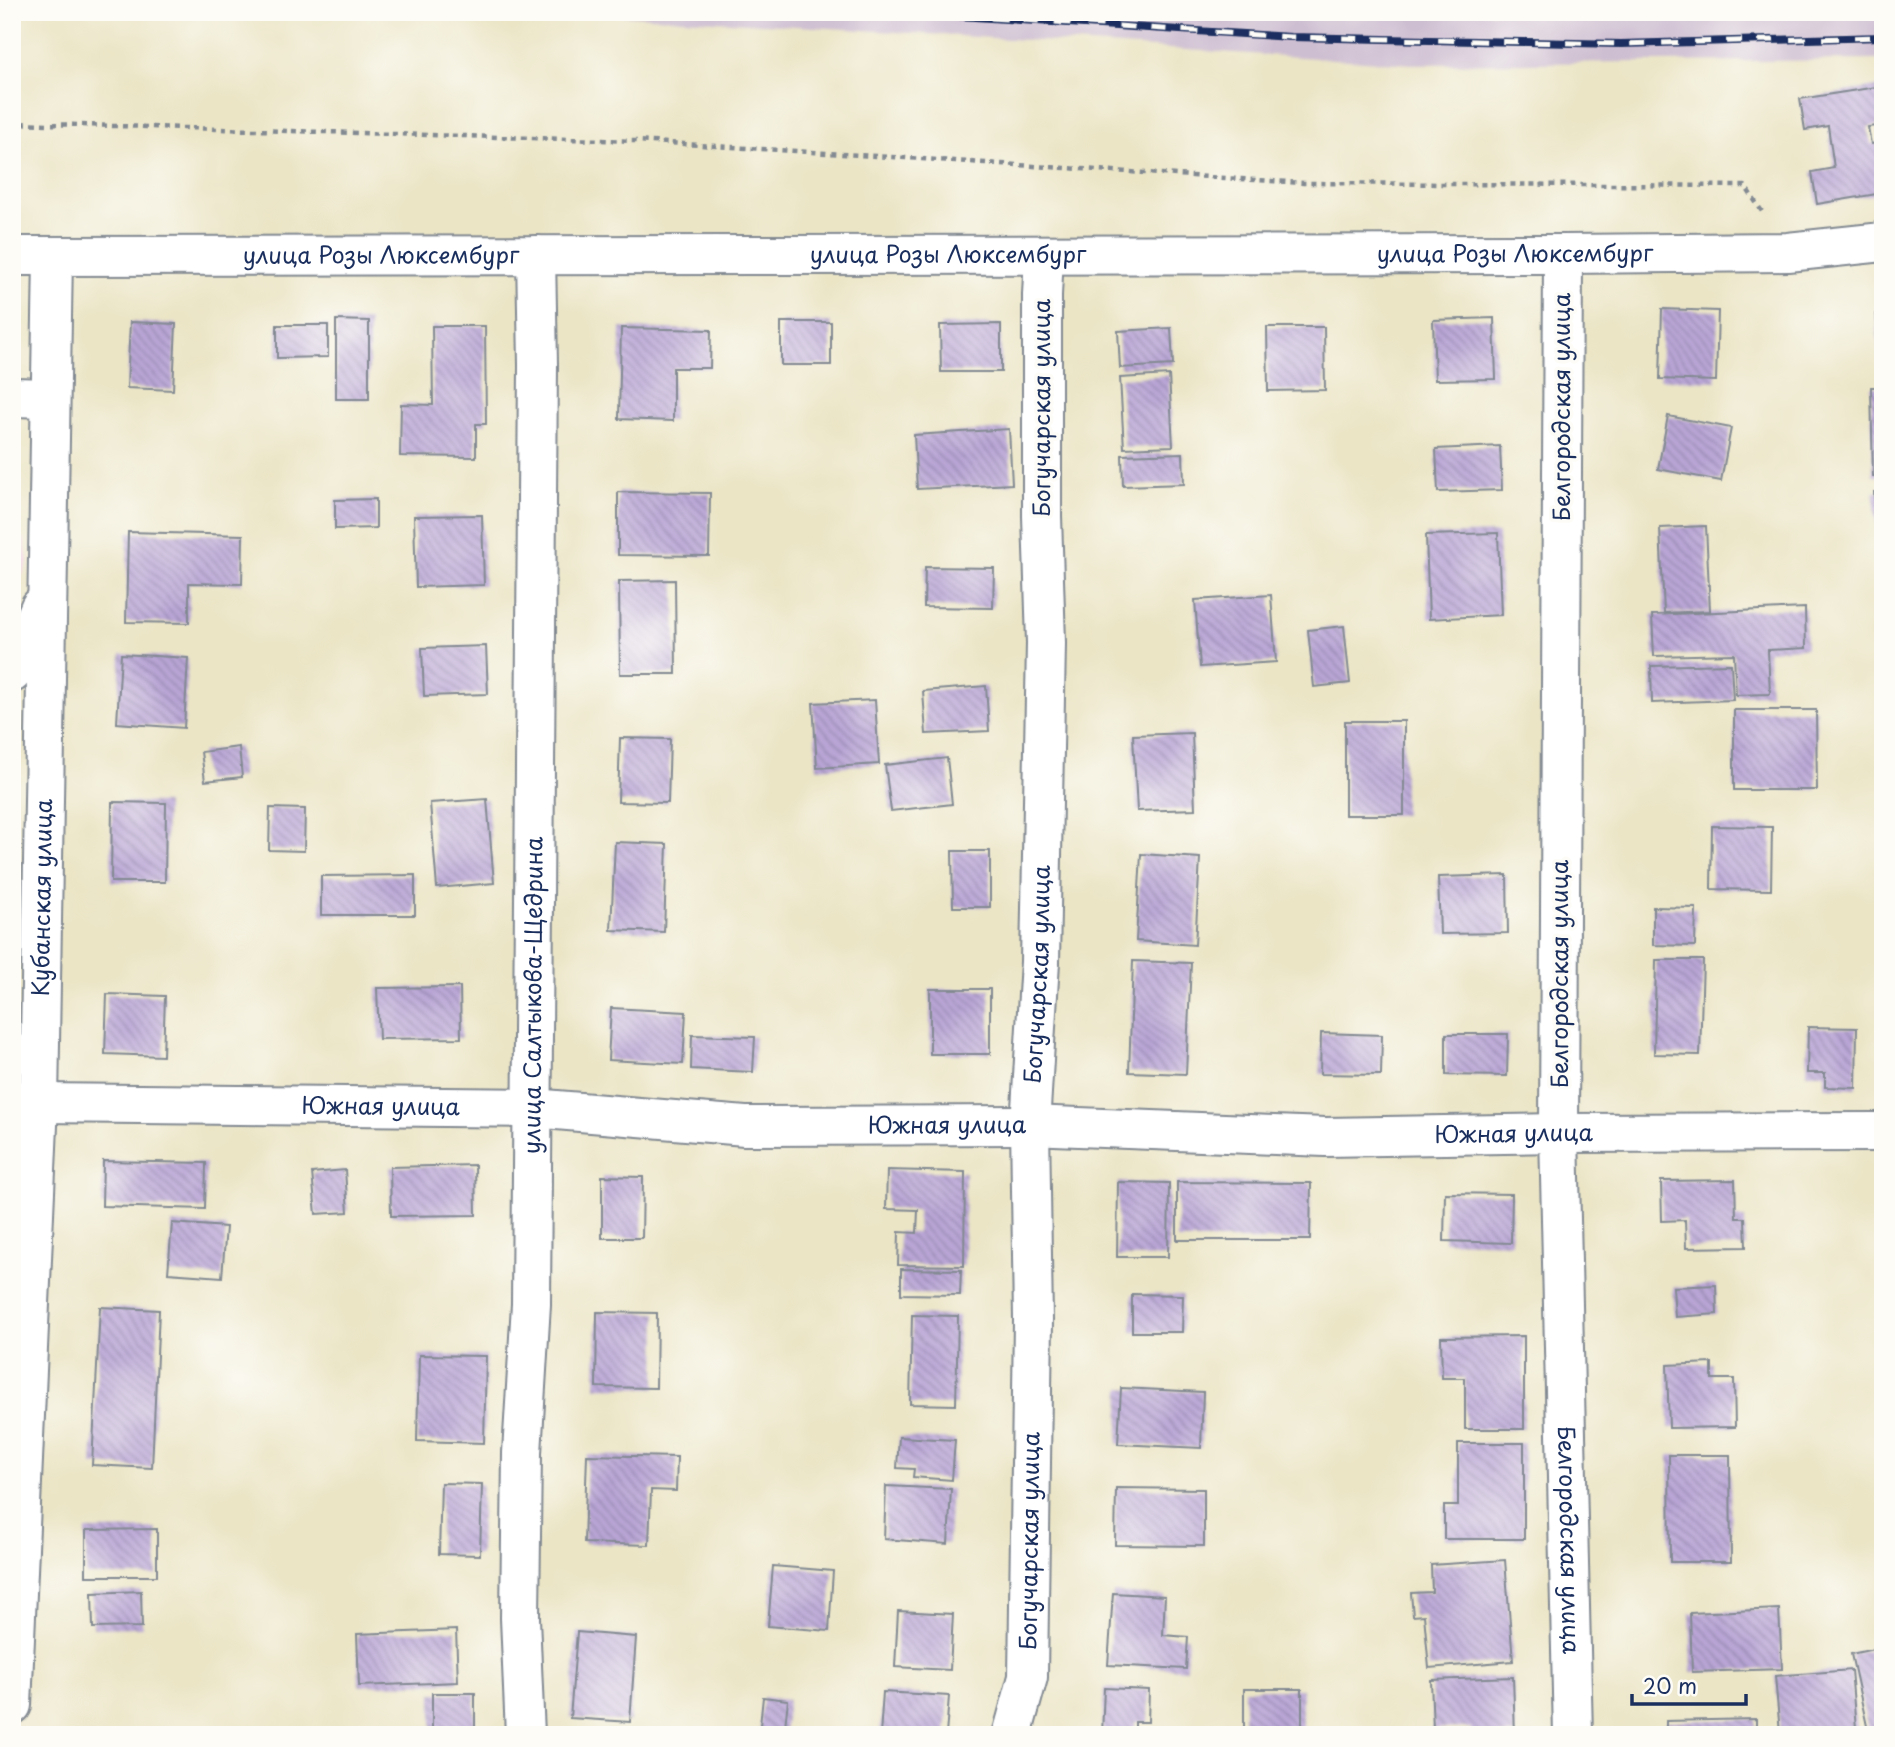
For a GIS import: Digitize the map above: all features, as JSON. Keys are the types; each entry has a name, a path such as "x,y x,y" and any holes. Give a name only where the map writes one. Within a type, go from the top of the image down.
{"street":[{"name":"улица Розы Люксембург","path":"12,256 1563,254 1788,252 1883,242"},
{"name":"Белгородская улица","path":"1563,254 1559,1133 1573,1735"},
{"name":"улица Салтыкова-Щедрина","path":"525,1735 520,1618 522,1453 531,1304 538,365 536,255"},
{"name":"Богучарская улица","path":"1012,1735 1028,1677 1032,1320 1030,1125 1040,962 1046,643 1041,516 1041,308 1044,255"},
{"name":"Кубанская улица","path":"12,1705 26,1102 47,589 53,257"},
{"path":"12,397 50,398"},
{"path":"12,673 47,589"},
{"name":"Южная улица","path":"26,1102 533,1108 745,1126 1030,1125 1325,1137 1883,1132"}],"path":[{"path":"12,123 636,141 1304,183 1745,186 1788,252"}],"shaded area":[{"path":"570,12 1883,12 1883,60 1413,64"},
{"path":"12,538 24,538 28,562 12,600"}],"building":[{"path":"1883,86 1883,125 1868,127 1871,144 1883,142 1883,193 1817,204 1812,172 1834,168 1828,126 1805,130 1800,99"},
{"path":"1876,306 1883,306 1883,365 1879,365"},
{"path":"1662,309 1718,311 1716,381 1660,379"},
{"path":"1494,318 1496,379 1435,380 1433,320"},
{"path":"336,320 369,321 369,399 336,399"},
{"path":"130,322 176,324 173,390 127,388"},
{"path":"781,322 831,322 831,365 781,365"},
{"path":"1001,324 1001,372 941,372 940,325"},
{"path":"277,325 328,325 328,357 277,358"},
{"path":"432,326 485,326 486,424 476,424 476,457 400,456 401,404 433,405"},
{"path":"1267,327 1324,327 1325,390 1268,391"},
{"path":"621,328 711,330 710,368 673,368 673,421 619,419"},
{"path":"1171,328 1173,365 1120,368 1118,331"},
{"path":"1169,375 1173,446 1124,448 1120,378"},
{"path":"1871,387 1883,387 1883,476 1873,476"},
{"path":"1668,416 1731,428 1721,481 1658,469"},
{"path":"1009,429 1012,484 917,489 914,435"},
{"path":"1500,446 1502,490 1438,492 1436,449"},
{"path":"1183,453 1184,484 1123,486 1122,455"},
{"path":"1883,491 1883,543 1878,544 1874,492"},
{"path":"618,492 710,493 709,556 618,555"},
{"path":"376,499 376,528 335,529 335,500"},
{"path":"482,515 484,585 416,587 414,516"},
{"path":"1706,526 1710,611 1664,613 1660,528"},
{"path":"128,532 243,535 242,584 189,583 189,623 126,622"},
{"path":"1498,533 1501,615 1429,619 1426,535"},
{"path":"925,567 994,568 993,608 924,607"},
{"path":"675,580 676,674 620,674 619,581"},
{"path":"1271,595 1276,662 1200,667 1195,600"},
{"path":"1805,608 1806,648 1768,650 1770,694 1736,695 1734,654 1654,656 1652,615"},
{"path":"1344,626 1350,683 1314,687 1308,630"},
{"path":"486,646 488,694 424,696 422,648"},
{"path":"121,654 188,658 184,728 117,723"},
{"path":"1731,664 1733,700 1652,703 1651,666"},
{"path":"986,686 989,731 926,734 923,691"},
{"path":"875,700 879,764 817,768 813,703"},
{"path":"1734,710 1816,710 1817,790 1734,790"},
{"path":"1345,721 1404,721 1404,815 1345,815"},
{"path":"1192,733 1195,809 1137,811 1133,735"},
{"path":"620,738 670,739 668,803 618,802"},
{"path":"239,747 242,777 205,781 201,752"},
{"path":"947,758 952,804 891,811 885,765"},
{"path":"487,799 494,883 437,888 430,803"},
{"path":"112,802 166,803 165,882 111,882"},
{"path":"270,808 305,809 304,851 269,850"},
{"path":"1712,826 1772,827 1771,890 1711,889"},
{"path":"615,842 667,844 664,932 611,930"},
{"path":"952,851 990,851 990,907 953,907"},
{"path":"1141,854 1200,858 1195,945 1136,941"},
{"path":"415,875 415,915 321,915 321,876"},
{"path":"1507,875 1508,933 1440,934 1438,877"},
{"path":"1653,907 1696,908 1695,946 1653,945"},
{"path":"1656,960 1703,960 1700,1055 1654,1054"},
{"path":"1133,961 1191,963 1186,1074 1129,1072"},
{"path":"460,987 461,1038 379,1039 377,988"},
{"path":"930,989 990,989 990,1054 930,1054"},
{"path":"107,994 165,996 163,1056 105,1054"},
{"path":"611,1008 686,1012 683,1064 608,1060"},
{"path":"1808,1027 1857,1028 1856,1088 1825,1087 1825,1073 1807,1073"},
{"path":"1321,1033 1382,1035 1381,1075 1320,1074"},
{"path":"1446,1034 1508,1034 1507,1076 1446,1075"},
{"path":"692,1035 755,1037 753,1072 691,1069"},
{"path":"103,1161 206,1163 205,1209 102,1206"},
{"path":"475,1165 476,1215 391,1216 390,1167"},
{"path":"345,1170 348,1212 316,1214 312,1173"},
{"path":"887,1170 965,1172 964,1266 898,1265 899,1232 917,1233 918,1210 886,1209"},
{"path":"602,1176 643,1177 642,1238 602,1238"},
{"path":"1735,1180 1736,1218 1745,1218 1746,1247 1686,1248 1685,1220 1662,1221 1661,1181"},
{"path":"1118,1182 1169,1183 1168,1257 1117,1257"},
{"path":"1177,1182 1311,1183 1310,1240 1177,1240"},
{"path":"1445,1193 1512,1194 1511,1243 1444,1241"},
{"path":"172,1223 226,1227 222,1277 168,1273"},
{"path":"901,1269 961,1270 960,1295 901,1294"},
{"path":"1716,1285 1717,1314 1675,1317 1673,1287"},
{"path":"1132,1294 1183,1295 1182,1332 1132,1332"},
{"path":"100,1307 159,1310 152,1468 92,1465"},
{"path":"597,1312 657,1313 656,1388 596,1387"},
{"path":"912,1315 958,1316 956,1405 910,1404"},
{"path":"1524,1336 1524,1429 1465,1429 1465,1378 1442,1378 1441,1337"},
{"path":"419,1355 486,1356 484,1443 417,1441"},
{"path":"1712,1363 1712,1379 1734,1379 1735,1427 1669,1428 1667,1365"},
{"path":"1121,1388 1203,1392 1201,1448 1118,1444"},
{"path":"899,1437 955,1440 952,1480 913,1477 914,1469 897,1468"},
{"path":"1458,1443 1524,1443 1524,1539 1444,1539 1444,1506 1458,1506"},
{"path":"587,1455 677,1457 676,1491 651,1490 649,1545 584,1543"},
{"path":"1669,1455 1730,1455 1731,1562 1670,1562"},
{"path":"441,1483 482,1484 480,1555 439,1554"},
{"path":"886,1486 951,1489 948,1544 884,1539"},
{"path":"1116,1488 1204,1489 1204,1546 1115,1545"},
{"path":"157,1529 157,1576 86,1576 86,1530"},
{"path":"1505,1560 1513,1661 1429,1668 1424,1615 1413,1616 1411,1593 1432,1592 1431,1565"},
{"path":"773,1566 833,1571 829,1631 768,1626"},
{"path":"141,1591 142,1627 93,1628 92,1593"},
{"path":"1113,1593 1165,1596 1163,1635 1188,1637 1186,1669 1108,1665"},
{"path":"1779,1609 1782,1669 1692,1672 1690,1613"},
{"path":"898,1611 953,1614 950,1670 895,1667"},
{"path":"456,1630 458,1682 359,1686 357,1634"},
{"path":"577,1632 636,1637 630,1722 570,1718"},
{"path":"1883,1647 1883,1735 1869,1735 1851,1654"},
{"path":"1851,1670 1856,1728 1780,1733 1775,1676"},
{"path":"1513,1677 1515,1735 1471,1735 1471,1728 1433,1729 1431,1680"},
{"path":"1104,1688 1149,1690 1148,1722 1135,1722 1135,1735 1102,1735"},
{"path":"1244,1689 1302,1689 1302,1735 1244,1735"},
{"path":"883,1692 949,1696 946,1735 880,1735"},
{"path":"432,1693 475,1693 475,1735 432,1735"},
{"path":"763,1697 788,1700 784,1735 759,1735"},
{"path":"1756,1719 1756,1735 1666,1735 1666,1721"}],"railway":[{"path":"895,12 1291,37 1621,44 1883,37"}]}
